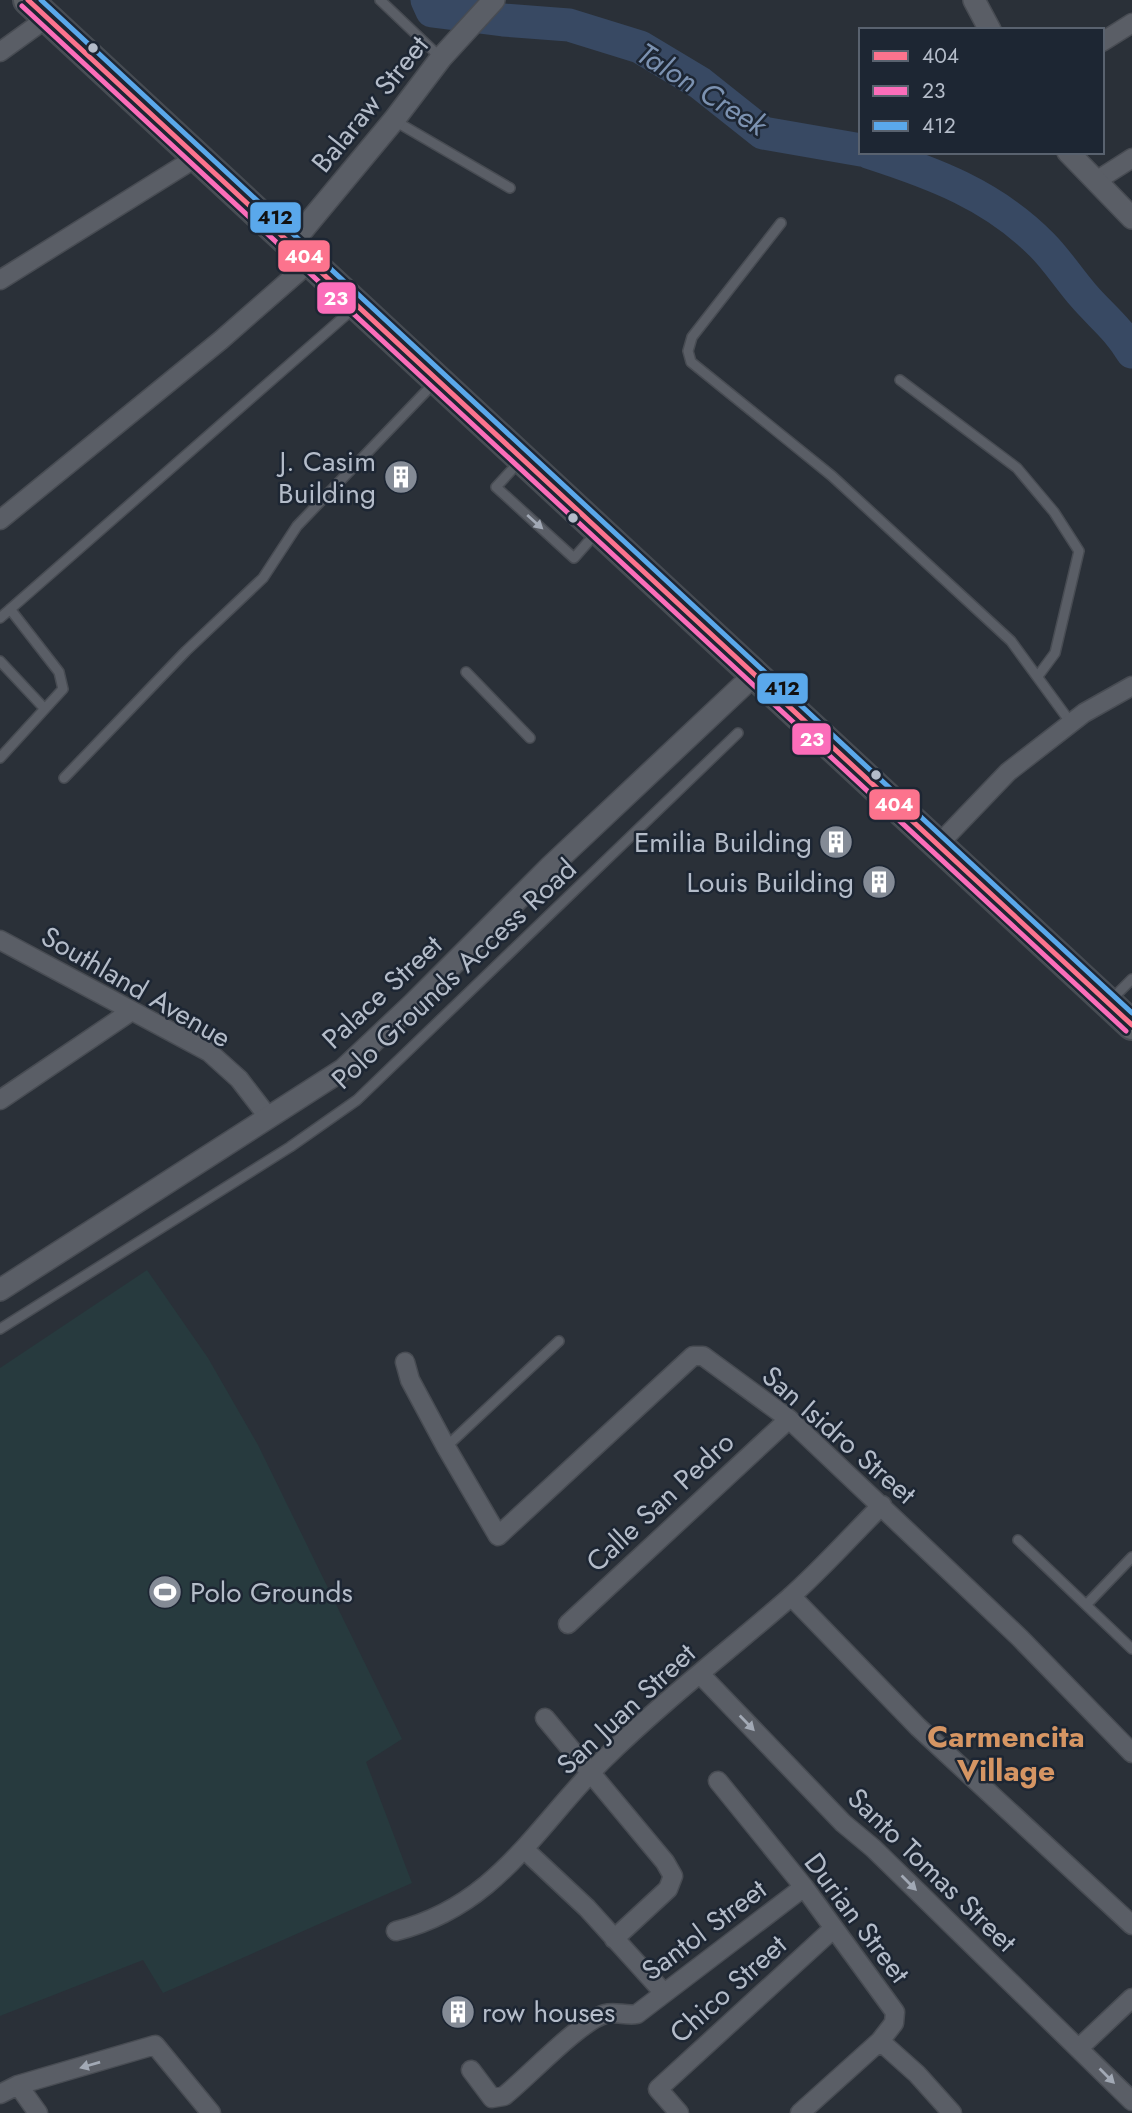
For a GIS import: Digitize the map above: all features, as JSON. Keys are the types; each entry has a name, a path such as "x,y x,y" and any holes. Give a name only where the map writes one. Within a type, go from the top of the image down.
{"highway":[{"path":"37,9 1132,1025"}],"street":[{"name":"Balaraw Street","path":"300,253 441,58 494,0"},
{"path":"974,0 989,28"},
{"path":"0,52 37,9"},
{"path":"1104,41 1132,23"},
{"path":"1070,154 1132,218"},
{"path":"0,280 197,157"},
{"path":"1096,181 1132,158"},
{"path":"0,520 221,340 300,253"},
{"name":"Palace Street","path":"0,1290 344,1069 550,867 754,675"},
{"path":"938,845 1008,772 1084,713 1132,686"},
{"name":"Southland Avenue","path":"0,940 209,1052 239,1079 269,1118"},
{"path":"0,1100 130,1012"},
{"name":"San Isidro Street","path":"446,1447 498,1536 693,1356 703,1356 789,1419 882,1505 1020,1638 1132,1753"},
{"path":"405,1362 410,1380 446,1447"},
{"name":"Calle San Pedro","path":"568,1624 789,1419"},
{"name":"San Juan Street","path":"396,1931 416,1926 456,1908 479,1892 524,1849 604,1759 791,1596 882,1505"},
{"path":"791,1596 918,1727 1132,1925"},
{"name":"Santo Tomas Street","path":"700,1674 844,1823 873,1847 1132,2101"},
{"path":"545,1718 665,1862 673,1876 668,1889 614,1939"},
{"name":"Durian Street","path":"718,1781 804,1887 895,2012 894,2023 880,2041"},
{"path":"524,1849 587,1908 664,1993"},
{"name":"Santol Street","path":"471,2070 492,2098 504,2096 590,2020 609,2012 629,2016 637,2014 804,1887"},
{"name":"Chico Street","path":"679,2113 658,2089 834,1928"},
{"path":"1079,2048 1132,1998"},
{"path":"810,2110 880,2041 917,2074 952,2113"},
{"path":"0,2094 18,2085 155,2045 211,2113"},
{"path":"18,2085 38,2113"}],"lane":[{"path":"380,0 441,58"},
{"path":"394,120 510,188"},
{"path":"781,223 692,337 688,351 691,362 852,494 1012,640 1071,723"},
{"path":"0,618 356,306"},
{"path":"64,778 186,651 263,578 297,526 437,380"},
{"path":"900,380 1017,468 1054,512 1079,551 1055,653 1038,676"},
{"path":"522,458 496,487 574,558 600,530"},
{"path":"0,758 63,689 59,672 10,609"},
{"path":"0,662 44,708"},
{"path":"466,672 530,738"},
{"name":"Polo Grounds Access Road","path":"0,1329 290,1147 357,1100 738,733"},
{"path":"1108,1002 1132,979"},
{"path":"446,1447 559,1341"},
{"path":"1018,1539 1132,1649"},
{"path":"1087,1604 1132,1557"}],"green space":[{"name":"Polo Grounds","path":"147,1270 208,1358 258,1445 402,1739 366,1762 412,1883 163,1993 143,1960 0,2016 0,1368"}],"waterway":[{"name":"Talon Creek","path":"427,0 432,11 569,25 640,47 700,83 763,133 859,150"},
{"name":"Talon Creek","path":"874,154 939,177 1003,212 1047,251 1132,352"}],"transit line":[{"name":"404","path":"28,0 1132,1025"},
{"name":"412","path":"41,0 1132,1013"},
{"name":"23","path":"22,6 1126,1031"}],"place":[{"name":"J. Casim Building","path":"401,477"},
{"name":"Emilia Building","path":"836,842"},
{"name":"Louis Building","path":"879,882"},
{"name":"Polo Grounds","path":"165,1592"},
{"name":"row houses","path":"458,2012"}],"district":[{"name":"Carmencita Village","path":"1006,1753"}]}
